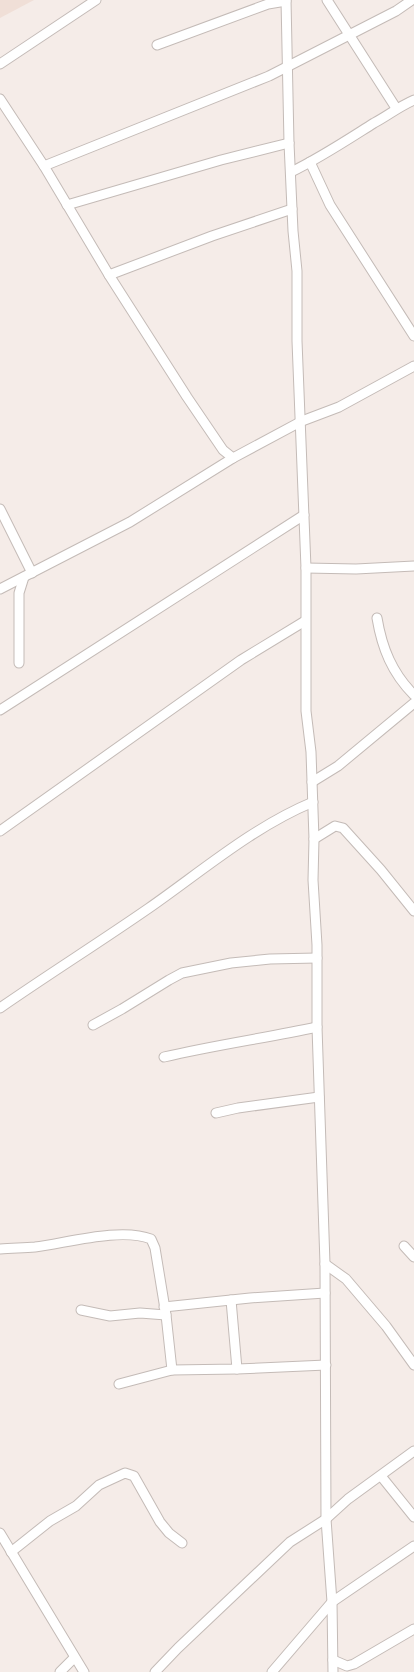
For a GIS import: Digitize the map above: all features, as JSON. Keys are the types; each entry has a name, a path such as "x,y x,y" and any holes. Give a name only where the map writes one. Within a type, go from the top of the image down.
{"street":[{"path":"0,64 96,0"},
{"path":"157,45 268,4 286,0 289,143 297,271 297,341 302,422 306,568 306,711 311,752 313,802 313,880 317,958 317,1027 326,1293 326,1519 332,1602 333,1672"},
{"path":"327,0 396,108"},
{"path":"44,166 287,66 412,1"},
{"path":"0,99 44,166 66,205 187,397 223,450 233,458"},
{"path":"291,172 384,118 396,108 414,100"},
{"path":"66,205 221,160 289,143"},
{"path":"310,162 330,204 414,336"},
{"path":"110,275 212,236 292,209"},
{"path":"0,589 130,522 233,458 302,422 339,407 414,366"},
{"path":"0,508 28,575 19,593 19,663"},
{"path":"0,710 304,515"},
{"path":"306,568 356,570 414,566"},
{"path":"377,618 383,648 390,663 406,687 414,695"},
{"path":"0,831 241,660 305,621"},
{"path":"312,782 338,766 414,703"},
{"path":"0,1008 255,833 290,812 313,802"},
{"path":"314,839 335,826 343,828 381,870 414,911"},
{"path":"93,1025 182,974 231,963 270,959 317,958"},
{"path":"164,1057 206,1047 317,1027"},
{"path":"216,1113 238,1108 319,1097"},
{"path":"0,1249 36,1247 65,1241 102,1237 133,1235 151,1239 154,1243 165,1311 172,1370"},
{"path":"404,1246 414,1257"},
{"path":"325,1264 346,1280 386,1326 414,1365"},
{"path":"81,1310 110,1316 165,1311 231,1300 326,1293"},
{"path":"231,1300 237,1369"},
{"path":"119,1384 172,1370 326,1365"},
{"path":"159,1670 290,1542 326,1519 348,1499 414,1451"},
{"path":"11,1552 50,1520 76,1506 99,1485 125,1473 134,1476 160,1522 169,1533 182,1543"},
{"path":"381,1476 414,1517"},
{"path":"0,1533 84,1672"},
{"path":"272,1672 332,1602 414,1546"},
{"path":"333,1660 347,1666 354,1664 414,1629"},
{"path":"60,1672 74,1658"}],"shaded area":[{"path":"0,0 34,0 0,18"}]}
